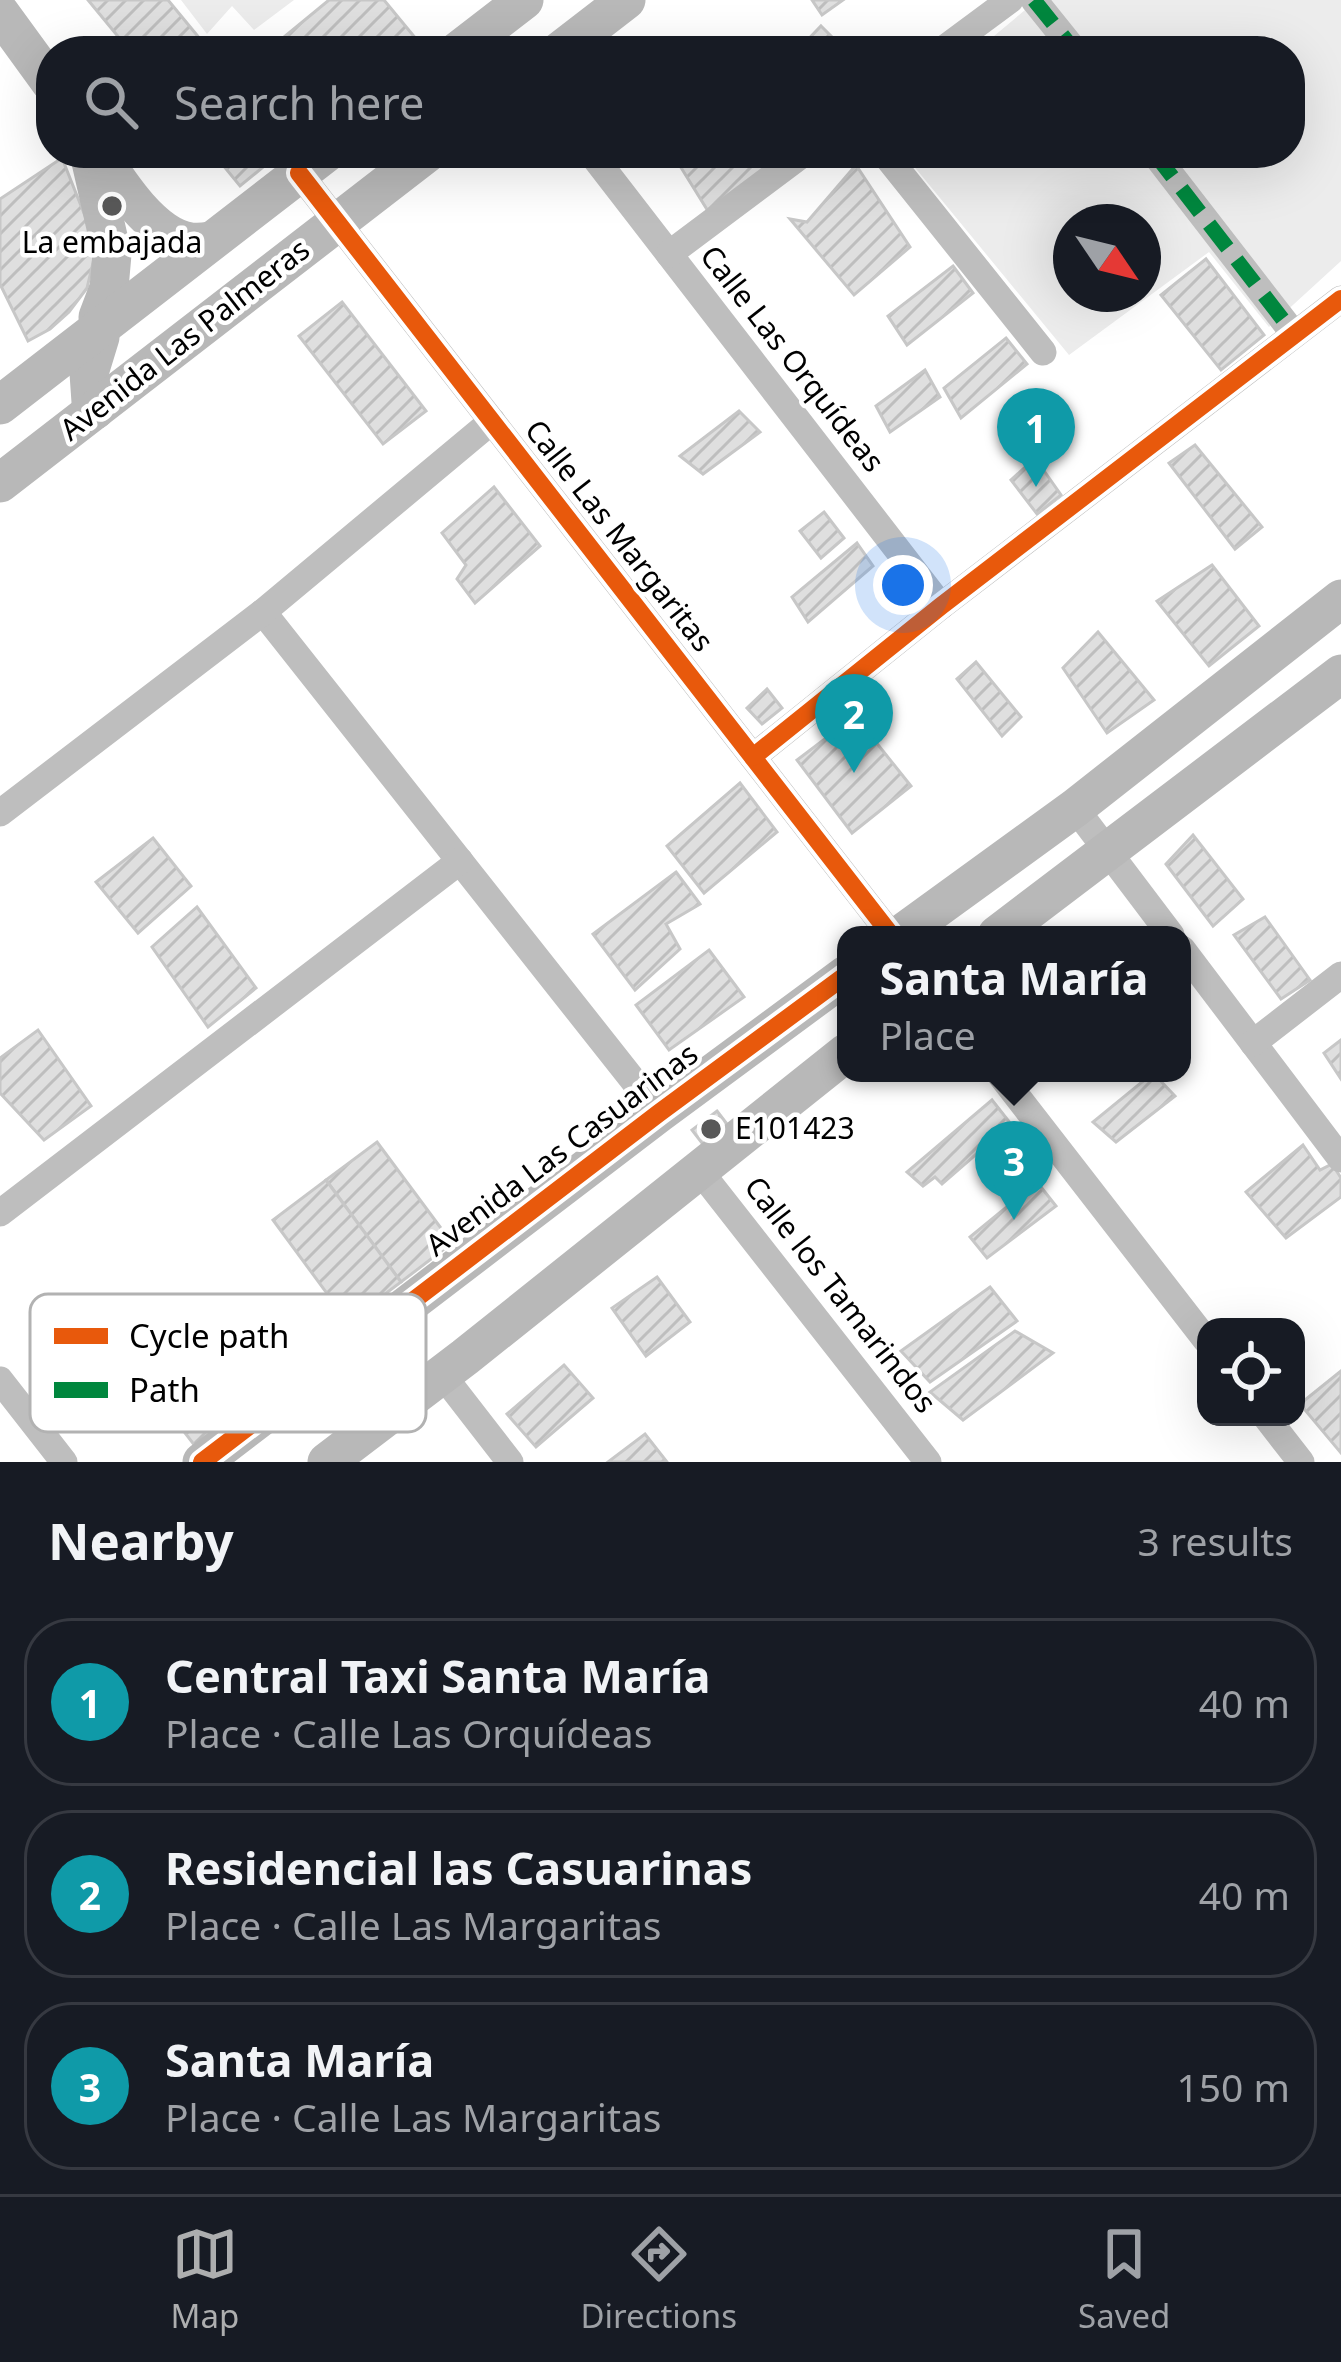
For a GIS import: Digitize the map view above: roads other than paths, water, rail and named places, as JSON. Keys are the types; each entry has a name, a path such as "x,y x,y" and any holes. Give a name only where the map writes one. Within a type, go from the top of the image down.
{"street":[{"path":"477,36 524,0"},
{"path":"579,36 626,0"},
{"path":"961,36 1010,0"},
{"path":"1034,0 1063,36"},
{"path":"0,13 36,62"},
{"path":"92,168 112,254 109,288 98,317 100,337 89,373 94,410"},
{"path":"109,168 126,195 155,224 188,242 212,242"},
{"name":"Avenida Las Palmeras","path":"0,405 307,168"},
{"name":"Calle Las Margaritas","path":"315,168 338,222 889,926"},
{"name":"Avenida Las Palmeras","path":"0,483 408,168"},
{"name":"Calle Las Orquídeas","path":"603,168 940,606"},
{"path":"669,254 784,168"},
{"path":"896,168 1043,352"},
{"path":"1166,168 1294,334"},
{"path":"753,757 940,606 1294,334 1338,307"},
{"path":"0,813 263,612 492,421"},
{"path":"909,926 1076,808 1341,599"},
{"path":"263,612 659,1113"},
{"path":"1010,926 1341,674"},
{"path":"1076,808 1165,926"},
{"path":"0,1213 460,861"},
{"path":"1191,961 1341,1159"},
{"path":"1253,1042 1341,975"},
{"name":"Avenida Las Casuarinas","path":"422,1294 837,982"},
{"path":"426,1385 837,1060"},
{"path":"1006,1082 1197,1328"},
{"name":"Calle los Tamarindos","path":"699,1170 928,1462"},
{"path":"441,1373 510,1462"},
{"path":"0,1380 30,1418"},
{"path":"1273,1426 1301,1462"},
{"path":"41,1432 64,1462"},
{"name":"Avenida Las Casuarinas","path":"202,1462 241,1432"},
{"path":"328,1462 366,1432"}],"place":[{"name":"La embajada","path":"112,206"},
{"name":"Central Taxi Santa María","path":"1036,487"},
{"name":"Residencial las Casuarinas","path":"854,773"},
{"name":"E101423","path":"711,1129"},
{"name":"Santa María","path":"1014,1220"}]}
